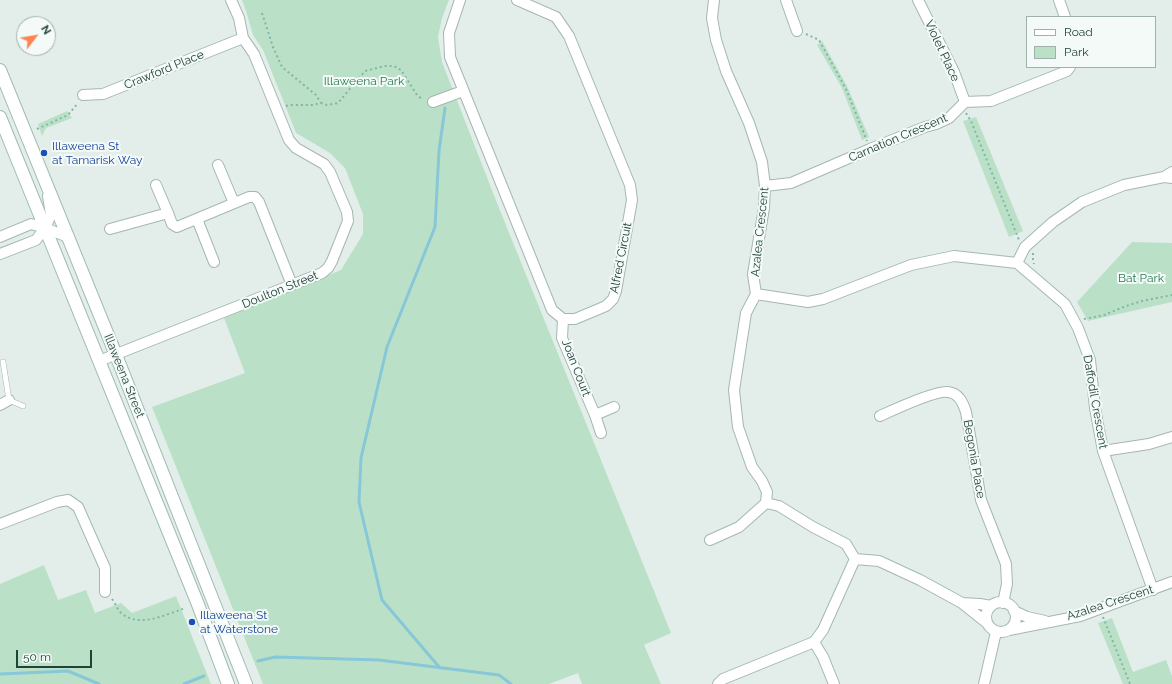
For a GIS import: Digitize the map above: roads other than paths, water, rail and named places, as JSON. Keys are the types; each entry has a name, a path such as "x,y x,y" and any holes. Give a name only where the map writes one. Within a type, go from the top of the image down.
{"main road":[{"name":"Illaweena Street","path":"0,70 116,355 246,684"},
{"name":"Illaweena Street","path":"0,117 197,602 228,684"}],"street":[{"name":"Doulton Street","path":"99,361 322,273 328,268 348,221 347,212 330,172 324,164 296,148 289,140 254,54 243,38 239,18 231,0"},
{"path":"460,0 449,33 450,57 552,310 562,319"},
{"name":"Alfred Circuit","path":"517,0 556,17 569,36 630,185 632,200 616,291 613,299 606,306 575,319 562,319"},
{"name":"Azalea Crescent","path":"714,0 712,18 716,40 726,71 749,123 762,162 765,186 764,208 753,274 756,294 746,313 734,390 738,427 752,467 762,480 767,492 766,503"},
{"path":"786,0 797,31"},
{"name":"Violet Place","path":"918,0 954,72 964,102"},
{"path":"1059,0 1065,16"},
{"name":"Crawford Place","path":"82,95 103,94 243,38"},
{"path":"964,102 990,101 1067,71 1069,68"},
{"path":"431,103 463,91"},
{"name":"Carnation Crescent","path":"765,186 791,183 924,127 936,124 949,118 964,102"},
{"path":"218,165 234,203"},
{"path":"756,294 808,302 823,299 911,265 954,256 1017,263 1025,247 1052,222 1082,202 1124,185 1169,176"},
{"path":"0,254 36,240 45,228 51,215 47,184"},
{"path":"156,185 172,224 178,226 249,197 255,197 259,202 292,285"},
{"path":"30,225 37,207"},
{"path":"110,229 168,213"},
{"path":"197,219 214,262"},
{"path":"0,238 30,225 45,228 68,237"},
{"path":"36,240 55,252"},
{"name":"Daffodil Crescent","path":"1017,263 1065,304 1078,328 1090,360 1095,408 1103,451 1152,590"},
{"name":"Joan Court","path":"562,319 562,338 601,433"},
{"name":"Begonia Place","path":"880,416 937,393 948,392 956,395 963,402 981,500 1006,564 1007,584 1003,602"},
{"path":"0,405 9,400"},
{"path":"594,415 614,407"},
{"path":"1103,451 1149,444 1172,437"},
{"path":"0,524 56,502 68,500 78,507 105,568 105,592"},
{"path":"710,540 739,527 766,503 779,506 813,528 846,544 855,559"},
{"path":"855,559 879,561 920,580 962,603 996,632 1009,630 1014,624 1014,611 1008,604 1003,602 994,604 986,614 986,623"},
{"path":"718,684 723,679 814,642 823,630 855,559"},
{"name":"Azalea Crescent","path":"1009,630 1080,616 1172,582"},
{"path":"962,603 991,606"},
{"name":"Azalea Crescent","path":"1014,611 1027,617 1047,622"},
{"path":"984,684 996,632"},
{"path":"814,642 823,657 834,684"}],"lane":[{"path":"4,362 9,400 23,406"}],"waterway":[{"path":"440,668 382,600 359,502 361,458 387,347 435,227 439,151 445,108"},
{"path":"258,661 275,657 379,660 499,675 511,684"},
{"path":"0,674 68,671 99,684"},
{"path":"184,684 204,676"}],"place":[{"name":"Illaweena St at Tamarisk Way","path":"44,153"},
{"name":"Illaweena St at Waterstone","path":"192,622"}],"park label":[{"name":"Illaweena Park","path":"364,81"},
{"name":"Bat Park","path":"1141,278"}]}
